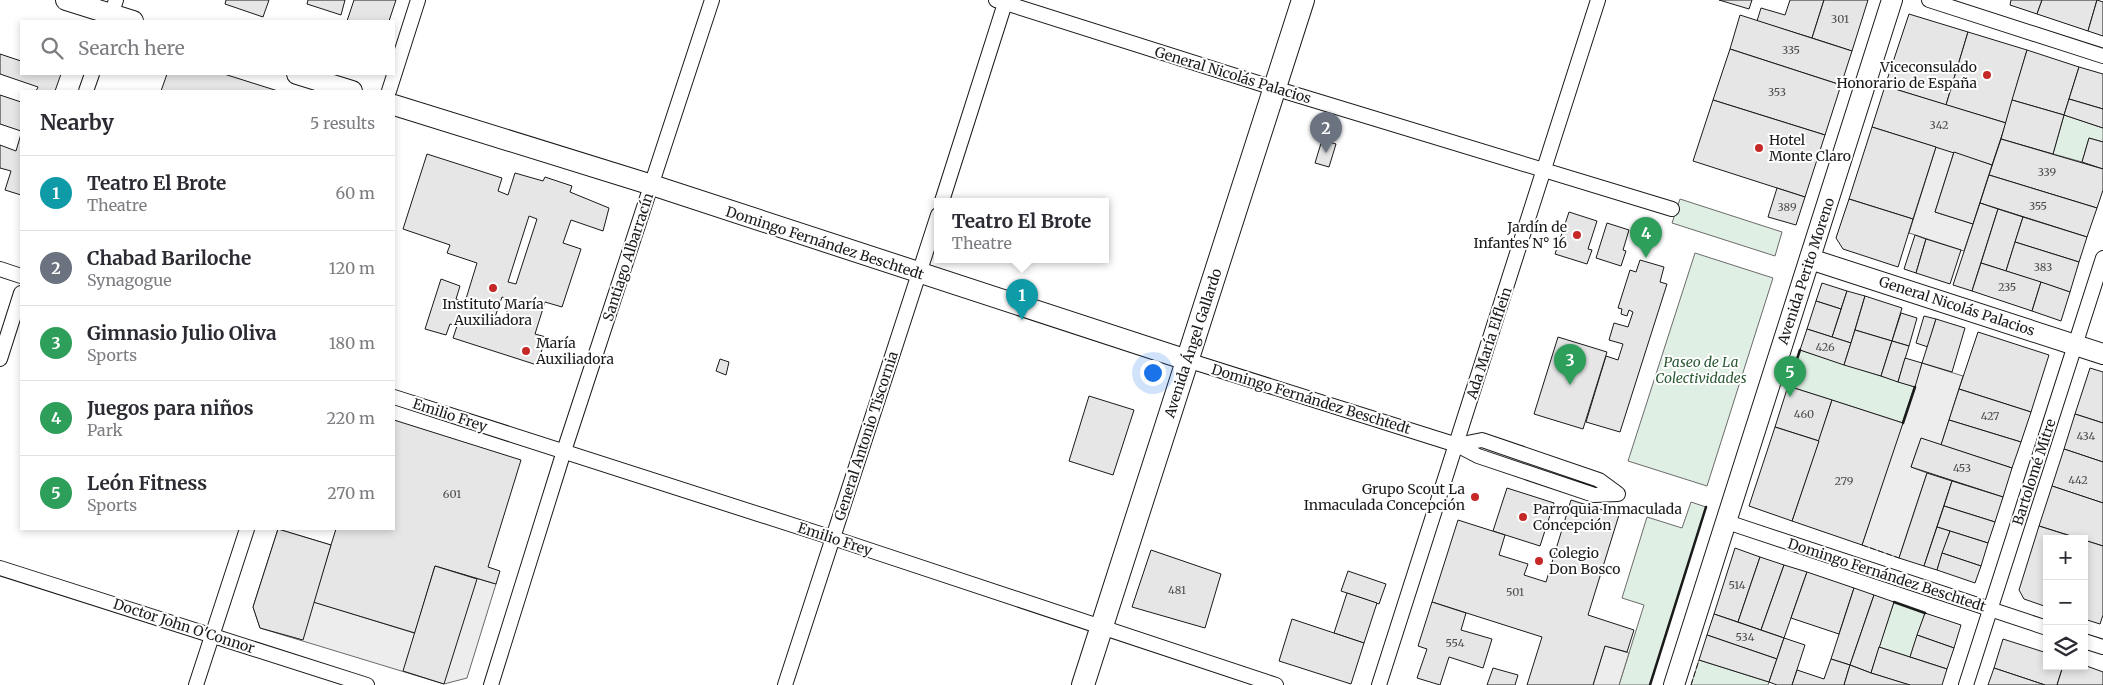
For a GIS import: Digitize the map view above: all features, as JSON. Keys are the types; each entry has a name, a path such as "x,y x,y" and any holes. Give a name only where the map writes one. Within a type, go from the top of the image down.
{"main road":[{"name":"Avenida Ángel Gallardo","path":"1083,685 1303,0"}],"street":[{"path":"66,0 112,12 131,20"},
{"path":"395,72 418,0"},
{"name":"Santiago Albarracín","path":"491,685 564,451 712,0"},
{"name":"Ada María Elflein","path":"1379,685 1598,0"},
{"name":"Avenida Perito Moreno","path":"1674,685 1892,0"},
{"path":"1929,0 2103,56"},
{"path":"943,198 1002,1"},
{"name":"General Nicolás Palacios","path":"1002,1 1274,88 1545,168 1672,208"},
{"path":"86,90 92,75"},
{"path":"300,75 349,90"},
{"path":"389,90 394,75"},
{"name":"Domingo Fernández Beschtedt","path":"395,105 652,185 920,274 1456,445 1478,456 1594,495 1618,494 1599,480 1482,440 1456,445"},
{"name":"General Antonio Tiscornia","path":"785,685 934,228"},
{"name":"Bartolomé Mitre","path":"1966,685 2103,258"},
{"name":"General Nicolás Palacios","path":"1810,259 2103,354"},
{"path":"0,269 20,276"},
{"path":"0,359 20,296"},
{"name":"Emilio Frey","path":"395,397 833,538 1276,685"},
{"name":"Domingo Fernández Beschtedt","path":"1727,522 2043,627"},
{"path":"196,685 247,530"},
{"name":"Doctor John O'Connor","path":"0,568 367,685"},
{"path":"2088,642 2103,647"}],"green space":[{"path":"2064,115 2103,128 2103,142 2089,138 2082,162 2053,154"},
{"path":"1680,199 1782,232 1775,256 1672,223"},
{"name":"Paseo de La Colectividades","path":"1695,253 1773,278 1707,486 1628,461"},
{"path":"1800,350 1915,387 1903,423 1788,386"},
{"path":"1691,502 1706,507 1650,685 1619,685 1644,605 1622,598 1647,517 1682,528"},
{"path":"1894,602 1925,613 1910,657 1879,647"},
{"path":"1699,660 1769,682 1768,685 1691,685"}],"shaded area":[{"path":"1936,147 1954,152 1935,212 1973,224 1964,251 1909,233"},
{"path":"1922,363 1963,376 1941,445 1921,439 1911,467 1927,473 1899,558 1862,545"},
{"path":"278,530 331,545 314,602 414,633 435,566 496,584 467,678 444,684 260,628 253,607"},
{"path":"1605,646 1629,653 1619,685 1593,685"}],"building":[{"path":"226,0 269,0 263,17 225,4"},
{"path":"308,0 345,0 341,15 307,4"},
{"path":"354,0 396,0 389,20 347,20"},
{"path":"1719,0 1752,0 1749,9"},
{"path":"1790,0 1824,0 1812,38 1757,21 1761,8 1785,15"},
{"path":"1824,0 1868,0 1852,51 1812,38"},
{"path":"2011,0 2042,0 2037,14 2010,5"},
{"path":"2042,0 2097,0 2088,31 2037,14"},
{"path":"2097,0 2103,2 2103,36 2088,31"},
{"path":"1909,14 1968,32 1946,105 1885,86"},
{"path":"1740,15 1852,51 1841,85 1730,49"},
{"name":"Viceconsulado Honorario de España","path":"1968,32 2027,50 2006,123 1946,105"},
{"path":"1730,49 1841,85 1825,135 1713,100"},
{"path":"2027,50 2079,67 2064,115 2012,100"},
{"path":"0,54 20,61 20,75 61,75 55,90 36,90 38,87 0,74"},
{"path":"2079,67 2103,74 2103,109 2069,99"},
{"path":"167,75 227,75 275,90 161,90"},
{"path":"1885,86 2006,123 1992,165 1872,127"},
{"path":"0,95 20,102 20,131 0,124"},
{"path":"2069,99 2103,109 2103,128 2064,115"},
{"name":"Hotel Monte Claro","path":"1713,100 1825,135 1805,197 1693,161"},
{"path":"2012,100 2064,115 2053,154 2001,139"},
{"path":"1872,127 1936,147 1913,219 1849,199"},
{"path":"20,137 20,195 5,190 11,171 0,168 0,145 16,151"},
{"path":"2089,138 2103,142 2103,169 2082,162"},
{"path":"2001,139 2103,169 2103,190 2097,208 1989,175"},
{"path":"1322,140 1336,144 1329,167 1315,163"},
{"path":"1954,152 1992,165 1973,224 1935,212"},
{"path":"427,154 502,178 498,191 508,195 515,173 543,181 545,177 572,186 570,192 609,208 603,231 571,220 563,243 581,249 562,307 545,302 535,334 546,337 537,365 453,338 457,326 450,324 446,335 425,329 441,279 460,286 456,299 465,302 477,263 447,253 450,245 403,229","holes":["529,216 537,219 516,284 508,282","502,297 511,300 502,326 493,323"]},
{"path":"1989,175 2097,208 2087,237 1980,203"},
{"path":"1777,188 1805,197 1796,225 1768,217"},
{"path":"1849,199 1913,219 1898,267 1843,249 1836,238"},
{"path":"1980,203 1998,209 1972,291 1953,285"},
{"path":"1998,209 2023,217 2006,271 1981,263"},
{"name":"Jardín de Infantes N° 16","path":"1569,212 1597,221 1588,249 1592,250 1587,264 1555,254"},
{"path":"2023,217 2087,237 2079,262 2015,242"},
{"name":"Jardín de Infantes N° 16","path":"1607,223 1629,230 1623,250 1626,251 1621,266 1596,258"},
{"path":"1915,235 1926,239 1916,273 1904,269"},
{"path":"1926,239 1961,250 1950,284 1916,273"},
{"path":"2015,242 2079,262 2070,292 2006,271"},
{"path":"1640,260 1664,267 1660,282 1667,284 1620,432 1586,422 1606,356 1618,360 1623,344 1609,340 1614,323 1628,327 1633,312 1629,310 1627,316 1621,314 1622,309 1618,308 1630,270 1636,272"},
{"path":"1981,263 2041,282 2032,311 1972,291"},
{"path":"2041,282 2070,292 2061,321 2032,311"},
{"path":"1822,283 1847,291 1841,309 1816,301"},
{"path":"1847,291 1865,296 1851,343 1832,337"},
{"path":"1865,296 1902,308 1892,341 1855,330"},
{"path":"1816,301 1841,309 1832,337 1807,329"},
{"path":"1901,313 1917,318 1909,346 1892,341"},
{"path":"1924,316 1936,319 1928,347 1916,343"},
{"path":"1936,319 1965,328 1952,372 1922,363"},
{"path":"1807,329 1851,343 1844,365 1800,350"},
{"path":"1855,330 1892,341 1881,376 1844,365"},
{"path":"1978,332 2049,355 2031,412 1959,389"},
{"path":"1558,337 1607,352 1583,429 1534,414"},
{"path":"1892,341 1909,346 1898,382 1881,376"},
{"path":"1905,358 1922,363 1915,387 1898,382"},
{"path":"720,359 729,362 726,375 716,371"},
{"path":"2090,368 2103,372 2103,423 2075,414"},
{"path":"1788,386 1832,400 1819,441 1775,427"},
{"path":"1959,389 2031,412 2021,442 1949,420"},
{"path":"1089,396 1134,410 1113,475 1069,461"},
{"path":"1832,400 1903,423 1862,545 1792,521"},
{"path":"2075,414 2103,423 2103,462 2064,449"},
{"path":"395,420 521,460 488,567 500,571 496,584 435,566 415,633 313,602 336,530 395,530"},
{"path":"1949,420 2021,442 2012,468 1941,445"},
{"path":"1775,427 1819,441 1792,521 1749,506"},
{"path":"1921,438 2012,468 2003,497 1911,467"},
{"path":"2064,449 2103,462 2103,503 2052,486"},
{"path":"1927,473 1952,481 1924,566 1899,558"},
{"path":"1952,481 2003,497 1995,522 1944,506"},
{"path":"2052,486 2103,503 2103,546 2088,541 2088,535 2068,535 2039,526"},
{"name":"Parroquia Inmaculada Concepción","path":"1507,488 1554,503 1540,546 1493,531"},
{"name":"Colegio Don Bosco","path":"1571,500 1619,515 1588,615 1634,630 1627,652 1605,646 1593,685 1527,685 1542,637 1432,602 1458,520 1505,535 1499,555 1528,564 1524,575 1546,582"},
{"path":"1944,506 1995,522 1988,543 1937,527"},
{"path":"2039,526 2067,535 2043,535 2043,606 2024,599 2019,590"},
{"path":"1937,527 1950,531 1937,570 1924,566"},
{"path":"278,530 331,545 303,640 260,628 253,607"},
{"path":"1950,531 1988,543 1981,566 1942,553"},
{"path":"2088,541 2103,546 2103,615 2100,624 2088,620"},
{"path":"1735,548 1760,557 1738,622 1714,614"},
{"path":"1151,550 1221,574 1205,628 1132,607"},
{"path":"1942,553 1981,566 1975,583 1937,570"},
{"path":"1760,557 1784,565 1761,630 1738,622"},
{"path":"1784,565 1807,572 1784,638 1761,630"},
{"path":"435,566 477,579 444,684 403,671"},
{"path":"1348,571 1386,584 1379,604 1341,591"},
{"path":"1807,572 1854,588 1839,634 1791,618"},
{"path":"1854,588 1874,595 1850,665 1831,659"},
{"path":"1347,593 1377,603 1364,643 1334,633"},
{"path":"1874,595 1894,602 1871,673 1850,665"},
{"path":"1432,602 1466,613 1461,630 1492,639 1483,668 1449,657 1440,685 1417,678 1427,649 1418,646"},
{"path":"1925,613 1961,625 1954,648 1917,635"},
{"path":"1714,614 1784,638 1777,659 1707,635"},
{"path":"1292,619 1364,643 1351,684 1279,661"},
{"path":"1707,635 1777,659 1769,682 1699,660"},
{"path":"1917,635 1954,648 1947,669 1910,657"},
{"path":"1784,638 1805,645 1792,685 1777,685 1769,682"},
{"path":"2003,639 2043,652 2043,670 2062,670 2057,685 2045,685 1994,668"},
{"path":"1879,647 1947,669 1942,685 1909,685 1871,673"},
{"path":"1831,659 1850,665 1844,685 1792,685 1797,670 1824,679"},
{"path":"1850,665 1871,673 1910,685 1844,685"},
{"path":"2088,666 2103,672 2103,685 2057,685 2062,670 2088,670"},
{"path":"1493,668 1518,675 1515,685 1487,685"},
{"path":"1994,668 2045,685 1988,685"}],"fence":[{"path":"1862,545 1899,558"},
{"path":"1691,685 1699,660"}],"wall":[{"path":"1788,386 1800,350"},
{"path":"1903,423 1915,387"},
{"path":"1650,685 1706,507"},
{"path":"1894,602 1925,613"}],"place":[{"name":"Viceconsulado Honorario de España","path":"1987,75"},
{"name":"Hotel Monte Claro","path":"1759,148"},
{"name":"Chabad Bariloche","path":"1326,153"},
{"name":"Jardín de Infantes N° 16","path":"1577,235"},
{"name":"Juegos para niños","path":"1646,258"},
{"name":"Instituto María Auxiliadora","path":"493,288"},
{"name":"Teatro El Brote","path":"1022,320"},
{"name":"María Auxiliadora","path":"526,351"},
{"name":"Gimnasio Julio Oliva","path":"1570,385"},
{"name":"León Fitness","path":"1790,397"},
{"name":"Grupo Scout La Inmaculada Concepción","path":"1475,497"},
{"name":"Parroquia Inmaculada Concepción","path":"1523,517"},
{"name":"Colegio Don Bosco","path":"1539,561"}]}
